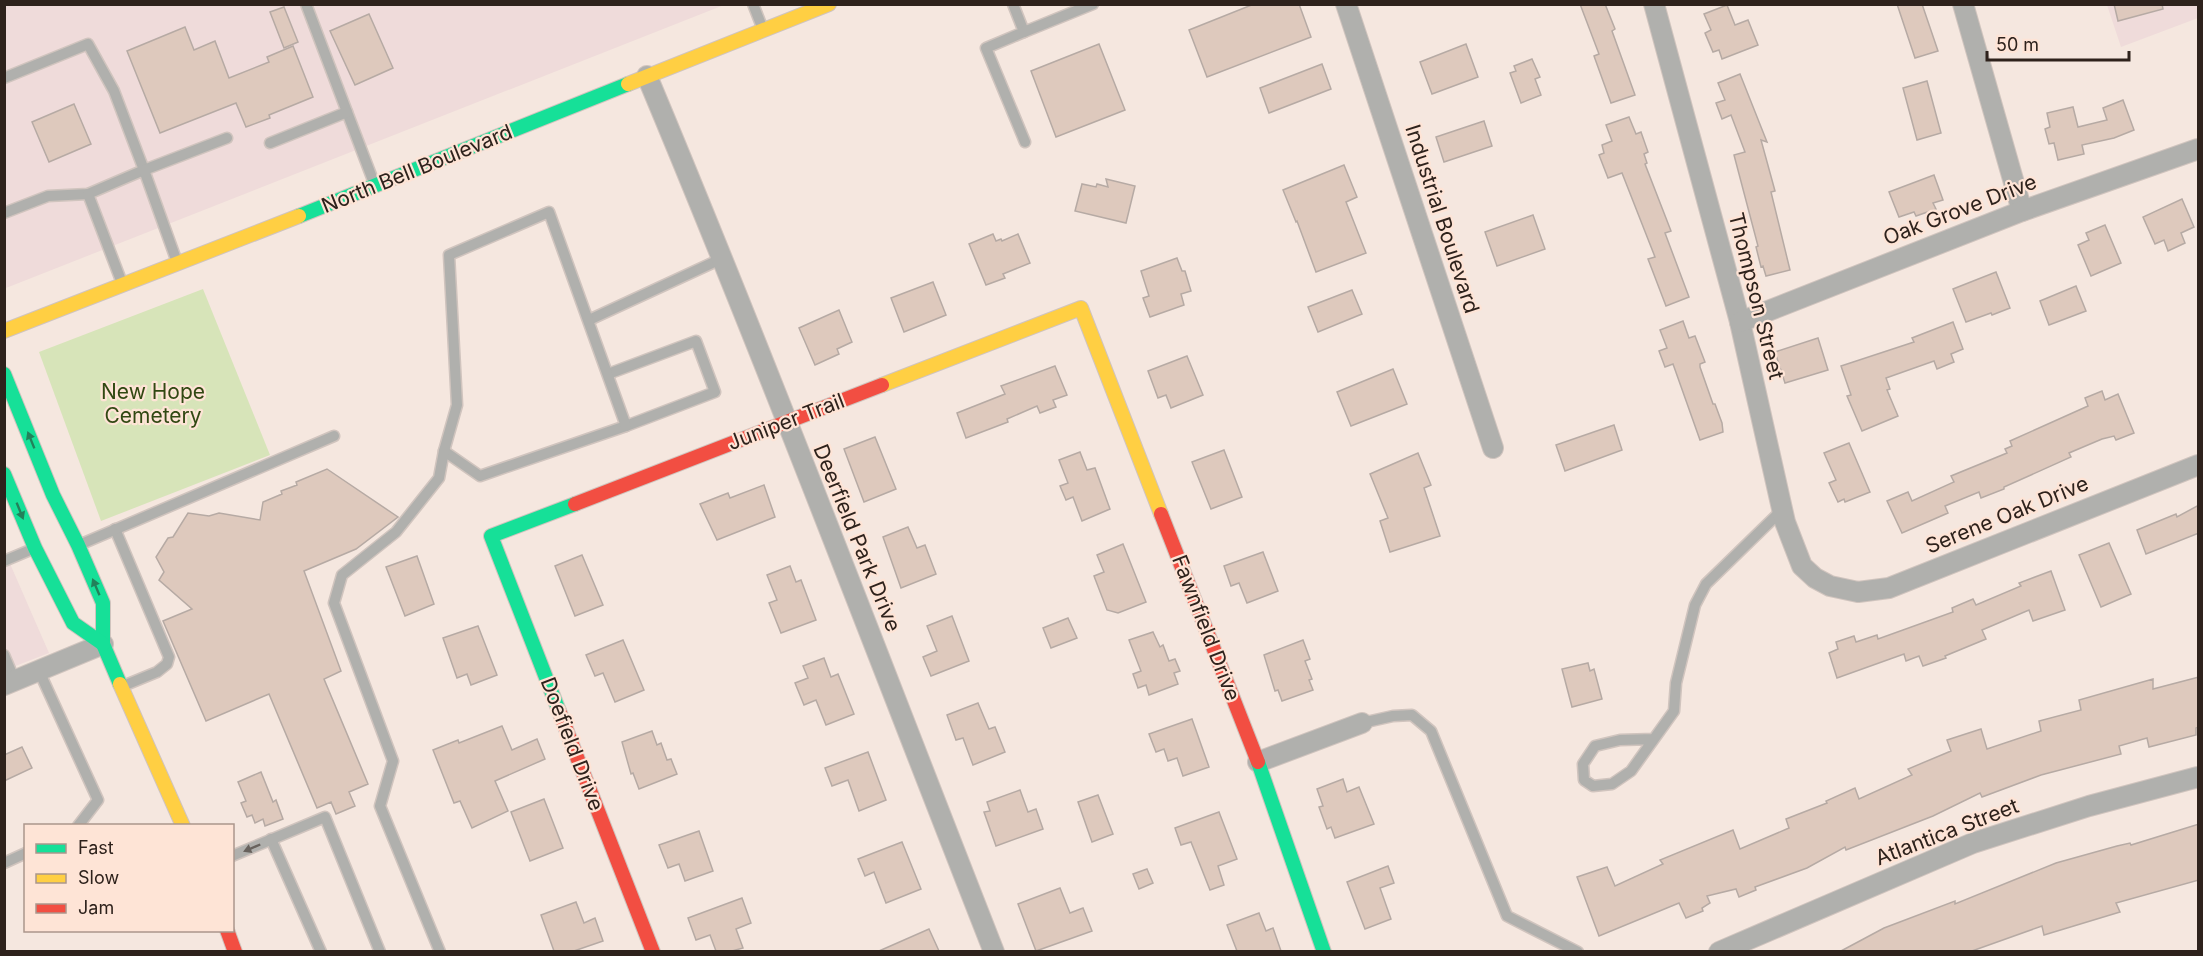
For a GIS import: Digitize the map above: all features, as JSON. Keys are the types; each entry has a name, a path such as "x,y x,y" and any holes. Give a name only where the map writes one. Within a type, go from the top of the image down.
{"street":[{"name":"North Bell Boulevard","path":"4,331 375,187 829,4"},
{"name":"Industrial Boulevard","path":"1346,4 1493,448"},
{"name":"Thompson Street","path":"1654,4 1740,322 1782,510 1802,566 1815,578 1830,586"},
{"path":"1963,4 2022,211"},
{"name":"Deerfield Park Drive","path":"646,76 723,258 785,422 994,951"},
{"name":"Oak Grove Drive","path":"1740,322 2022,211 2199,149"},
{"name":"Juniper Trail","path":"491,536 1081,308"},
{"name":"Fawnfield Drive","path":"1081,308 1258,762 1324,951"},
{"path":"4,374 53,495 103,603 103,644 183,824"},
{"name":"Serene Oak Drive","path":"1830,586 1858,592 1889,588 2199,465"},
{"path":"4,474 35,548 74,623 103,644"},
{"name":"Doefield Drive","path":"491,536 653,951"},
{"path":"10,683 103,644"},
{"path":"1258,762 1362,723"},
{"name":"Atlantica Street","path":"1719,951 1973,843 2199,777"},
{"path":"228,932 235,951"}],"lane":[{"path":"306,4 375,187"},
{"path":"753,4 763,30"},
{"path":"1013,4 1024,32"},
{"path":"1025,142 986,48 1093,4"},
{"path":"4,78 88,44 114,91 177,262"},
{"path":"270,143 347,112"},
{"path":"4,213 48,196 88,194 227,138"},
{"path":"88,194 122,284"},
{"path":"440,951 380,806 393,761 334,603 342,575 396,532 439,478 457,405 449,255 549,212 626,426"},
{"path":"589,320 723,258"},
{"path":"444,451 480,476 626,426 715,392 696,341 608,374"},
{"path":"78,545 334,436"},
{"path":"1654,739 1620,740 1595,746 1583,764 1584,780 1593,786 1612,784 1631,771 1654,739 1674,711 1676,683 1687,633 1695,604 1706,584 1782,510"},
{"path":"115,529 169,657 167,664 157,672 123,686"},
{"path":"4,561 35,548"},
{"path":"4,655 10,683"},
{"path":"39,671 98,800 79,824"},
{"path":"1362,723 1393,716 1412,716 1431,731 1507,916 1578,951"},
{"path":"234,855 325,816 380,951"},
{"path":"271,839 321,951"},
{"path":"4,863 24,854"}],"shaded area":[{"path":"5,5 724,5 6,288"},
{"path":"2107,5 2198,5 2198,18 2121,47"},
{"path":"4,550 49,653 5,670 4,670"}],"green space":[{"name":"New Hope Cemetery","path":"203,289 270,455 101,521 39,352"}],"building":[{"path":"1254,4 1299,4 1311,37 1207,77 1189,30"},
{"path":"1580,4 1605,4 1615,29 1612,31 1635,95 1611,103 1594,56 1599,54"},
{"path":"1897,4 1922,4 1938,51 1915,58"},
{"path":"2114,4 2162,4 2163,9 2118,21"},
{"path":"1727,5 1735,25 1748,20 1758,45 1722,59 1719,50 1713,52 1705,33 1711,30 1704,14"},
{"path":"284,7 298,42 284,48 270,12"},
{"path":"369,14 393,68 355,85 330,31"},
{"path":"185,27 194,50 215,41 229,78 269,62 267,57 293,46 313,97 246,127 236,103 160,133 127,51"},
{"path":"1099,44 1125,110 1056,137 1031,71"},
{"path":"1466,44 1478,77 1432,94 1420,62"},
{"path":"1532,59 1540,77 1535,79 1541,95 1521,103 1510,73 1516,71 1514,66"},
{"path":"1322,64 1331,89 1269,113 1260,88"},
{"path":"1740,74 1767,142 1761,140 1775,191 1771,192 1790,270 1766,276 1763,266 1761,267 1756,247 1758,246 1734,155 1745,152 1731,115 1722,119 1716,103 1725,100 1718,83"},
{"path":"1927,81 1941,133 1917,140 1903,88"},
{"path":"2123,100 2134,130 2114,138 2082,145 2084,154 2058,160 2054,143 2049,144 2045,129 2050,127 2047,113 2073,107 2078,127 2107,120 2103,108"},
{"path":"74,104 91,144 49,162 32,122"},
{"path":"1629,117 1636,134 1641,132 1648,152 1644,154 1647,163 1645,164 1671,231 1665,233 1689,297 1666,306 1648,259 1655,257 1622,173 1608,178 1599,155 1604,153 1602,145 1612,141 1606,125"},
{"path":"1484,121 1492,146 1444,162 1436,137"},
{"path":"1344,165 1357,197 1346,202 1366,253 1316,272 1283,190"},
{"path":"1934,175 1943,200 1933,203 1936,209 1916,216 1914,212 1899,217 1889,192"},
{"path":"1106,179 1135,186 1126,223 1075,211 1082,184 1108,187"},
{"path":"2182,199 2194,227 2181,233 2185,243 2168,251 2164,240 2155,244 2143,217"},
{"path":"1533,215 1545,249 1497,266 1485,232"},
{"path":"2105,225 2121,263 2091,276 2078,245 2089,240 2086,233"},
{"path":"993,234 996,241 1001,239 1002,241 1018,234 1030,263 1003,274 1005,278 986,285 969,244"},
{"path":"1177,258 1182,271 1185,271 1191,291 1181,294 1184,305 1150,317 1143,298 1149,296 1141,271"},
{"path":"1996,272 2010,308 1966,322 1953,289"},
{"path":"933,282 946,315 904,332 891,298"},
{"path":"2076,286 2086,311 2049,325 2040,301"},
{"path":"1352,290 1362,314 1318,332 1308,307"},
{"path":"839,310 852,342 837,349 839,354 815,365 799,328"},
{"path":"1683,321 1689,338 1695,336 1705,362 1700,364 1700,367 1722,423 1723,432 1700,440 1673,364 1665,367 1659,351 1667,348 1660,330"},
{"path":"1953,322 1963,349 1951,354 1954,362 1937,369 1934,361 1886,378 1890,389 1887,390 1898,416 1862,431 1847,396 1851,395 1841,366 1914,342 1912,338"},
{"path":"1818,338 1828,370 1785,383 1775,352"},
{"path":"1187,356 1203,395 1171,408 1166,395 1158,398 1148,371"},
{"path":"1055,366 1067,395 1053,400 1056,407 1040,413 1037,406 1007,419 1008,422 966,438 957,413 1005,394 1001,386"},
{"path":"1393,369 1407,404 1351,426 1337,392"},
{"path":"2102,391 2105,400 2118,394 2134,433 2116,440 2114,436 2102,439 2069,453 2071,457 2004,487 2004,489 1981,498 1979,492 1945,506 1948,513 1902,533 1887,501 1908,492 1912,501 1954,482 1951,476 2007,453 2005,449 2012,446 2010,441 2088,406 2085,398"},
{"path":"1614,425 1622,450 1565,471 1556,445"},
{"path":"875,437 896,489 864,502 844,449"},
{"path":"1849,443 1870,492 1845,502 1844,499 1838,502 1829,483 1836,480 1824,453"},
{"path":"1224,450 1242,497 1211,509 1192,462"},
{"path":"1080,452 1087,470 1095,468 1110,509 1082,521 1073,497 1066,500 1060,486 1068,483 1059,460"},
{"path":"1418,453 1431,485 1424,488 1440,536 1390,552 1380,521 1388,518 1370,474"},
{"path":"327,469 398,517 356,549 304,571 341,671 324,679 368,784 349,792 355,806 336,814 331,802 317,808 269,694 206,721 163,621 192,609 159,580 164,572 156,557 168,538 173,537 188,513 209,516 219,513 260,520 263,502 297,485 296,482"},
{"path":"764,485 775,517 717,540 700,504 728,493 730,498"},
{"path":"2199,505 2199,533 2146,554 2137,530 2176,514 2177,517"},
{"path":"908,527 917,548 925,545 936,574 901,588 883,537"},
{"path":"2109,543 2131,594 2101,607 2079,555"},
{"path":"1123,544 1146,602 1118,613 1107,610 1094,576 1104,572 1097,555"},
{"path":"1263,552 1278,591 1247,603 1239,583 1231,586 1224,566"},
{"path":"582,555 603,605 575,616 555,566"},
{"path":"417,556 434,604 405,616 386,567"},
{"path":"790,566 796,582 801,580 816,620 781,633 769,603 777,600 767,575"},
{"path":"2051,571 2065,610 2033,621 2029,610 1982,630 1986,639 1923,666 1919,656 1906,661 1904,654 1837,678 1829,653 1838,649 1836,642 1854,636 1856,642 1877,635 1878,639 1953,612 1952,608 1973,599 1976,605 2021,586 2019,583"},
{"path":"952,616 969,661 931,676 923,657 937,651 927,626"},
{"path":"1068,618 1077,638 1051,648 1043,628"},
{"path":"478,626 497,675 471,685 467,674 457,678 443,638"},
{"path":"1153,632 1160,647 1163,645 1169,661 1175,659 1180,671 1174,673 1178,684 1149,695 1146,685 1138,688 1133,674 1141,671 1129,640"},
{"path":"623,640 644,690 615,702 603,673 595,676 586,655"},
{"path":"1303,640 1310,659 1305,661 1312,679 1309,680 1313,690 1282,701 1278,690 1275,691 1264,655"},
{"path":"824,658 831,677 838,674 854,714 826,725 816,700 804,705 795,683 808,678 803,666"},
{"path":"1588,663 1590,671 1594,669 1602,699 1572,707 1562,669"},
{"path":"2199,677 2199,727 2196,728 2196,735 2149,747 2147,738 2119,746 2121,754 2041,775 1982,797 1980,793 1933,816 1846,850 1845,847 1807,868 1755,887 1756,890 1739,897 1736,889 1707,896 1710,903 1702,908 1703,911 1686,918 1679,903 1599,936 1577,877 1607,867 1615,886 1663,864 1660,860 1733,830 1740,849 1789,828 1786,819 1827,803 1826,801 1855,788 1859,799 1912,775 1908,769 1951,751 1947,740 1981,729 1987,749 2041,731 2039,721 2081,710 2079,700 2153,679 2153,689"},
{"path":"978,703 989,729 995,727 1005,752 973,765 963,738 956,740 947,715"},
{"path":"1192,719 1209,767 1183,776 1177,758 1168,761 1164,749 1156,752 1149,734"},
{"path":"502,726 512,750 537,739 545,759 495,781 508,811 472,828 460,801 454,803 433,750 458,740 459,743"},
{"path":"652,731 657,745 661,743 667,760 671,759 677,774 639,789 633,773 631,774 622,742"},
{"path":"22,747 32,768 4,781 4,755"},
{"path":"868,752 886,800 859,811 848,780 832,786 825,768"},
{"path":"261,772 273,802 276,800 283,819 265,826 263,819 255,823 252,815 247,817 241,803 246,801 238,782"},
{"path":"1343,779 1347,792 1359,787 1374,824 1335,838 1331,827 1327,829 1319,807 1323,806 1317,789"},
{"path":"1020,790 1028,812 1036,809 1043,829 996,846 984,812 990,811 987,802"},
{"path":"1098,795 1113,834 1092,842 1078,802"},
{"path":"544,799 563,848 530,861 511,812"},
{"path":"1219,812 1237,859 1218,866 1224,885 1210,890 1191,842 1181,845 1175,828"},
{"path":"2199,824 2199,880 2116,903 2120,912 2044,935 2042,926 1972,951 1841,951 1884,928 1955,901 1955,904 2056,863 2117,846 2130,843 2131,845"},
{"path":"699,831 713,871 685,881 679,864 668,868 659,845"},
{"path":"902,842 921,889 886,903 874,872 865,876 858,859"},
{"path":"1388,866 1394,883 1380,888 1391,919 1365,929 1347,882"},
{"path":"1147,869 1153,883 1139,889 1133,874"},
{"path":"1060,888 1070,913 1083,908 1092,931 1036,951 1018,904"},
{"path":"742,898 751,923 736,929 743,948 716,951 710,935 696,940 688,918"},
{"path":"576,902 584,923 595,918 603,941 574,951 554,951 541,915"},
{"path":"1259,913 1266,931 1273,928 1281,951 1237,951 1227,925"},
{"path":"929,929 939,951 879,951"}],"traffic: fast":[{"path":"299,216 628,84"},
{"path":"4,374 53,495 103,603 103,644 120,684"},
{"path":"4,474 35,548 73,623 103,644"},
{"path":"559,711 491,536 575,504"},
{"path":"1258,762 1324,952"}],"traffic: slow":[{"path":"628,84 829,4"},
{"path":"4,331 299,216"},
{"path":"882,385 1081,308 1161,514"},
{"path":"120,684 182,824"}],"traffic: jam":[{"path":"575,504 882,385"},
{"path":"1161,514 1258,762"},
{"path":"559,711 653,952"},
{"path":"228,932 235,952"}]}
